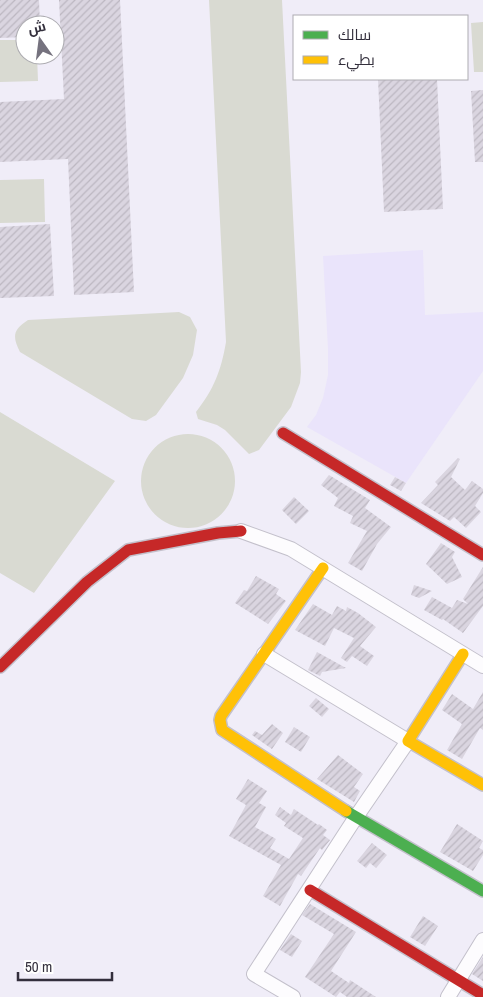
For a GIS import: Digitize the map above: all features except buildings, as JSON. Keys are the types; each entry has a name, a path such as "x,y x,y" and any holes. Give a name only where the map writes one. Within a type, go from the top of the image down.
{"street":[{"path":"282,433 481,549"},
{"path":"0,667 88,582 128,550 218,533 241,531 291,549 483,666"},
{"path":"322,568 221,716 222,730 316,793 483,891"},
{"path":"264,654 483,785"},
{"path":"293,997 254,974 463,654"},
{"path":"310,890 483,996"},
{"path":"448,997 483,940"}],"shaded area":[{"path":"209,0 282,0 301,372 300,383 291,407 259,450 249,454 225,430 217,425 198,419 196,412 216,379 226,342"},
{"path":"483,22 483,72 474,72 471,23"},
{"path":"0,40 15,40 15,65 37,65 38,81 0,82"},
{"path":"44,179 45,222 0,223 0,180"},
{"path":"423,250 425,315 483,312 483,371 406,483 307,427 316,415 323,398 328,375 323,256"},
{"path":"179,312 190,317 197,330 193,355 183,378 156,415 146,421 132,419 20,352 15,337 19,327 28,320"},
{"path":"0,412 115,481 34,593 0,573"},
{"path":"188,434 206,437 221,448 232,463 235,481 232,499 221,514 206,525 188,528 170,525 155,514 144,499 141,481 144,463 155,448 170,437"}],"traffic: fast":[{"path":"346,811 483,891"}],"traffic: slow":[{"path":"323,568 220,720 222,730 346,811"},
{"path":"463,654 408,741 483,785"}],"traffic: jam":[{"path":"283,433 483,555"},
{"path":"0,667 87,582 128,550 218,533 241,531"},
{"path":"310,890 483,995"}]}
